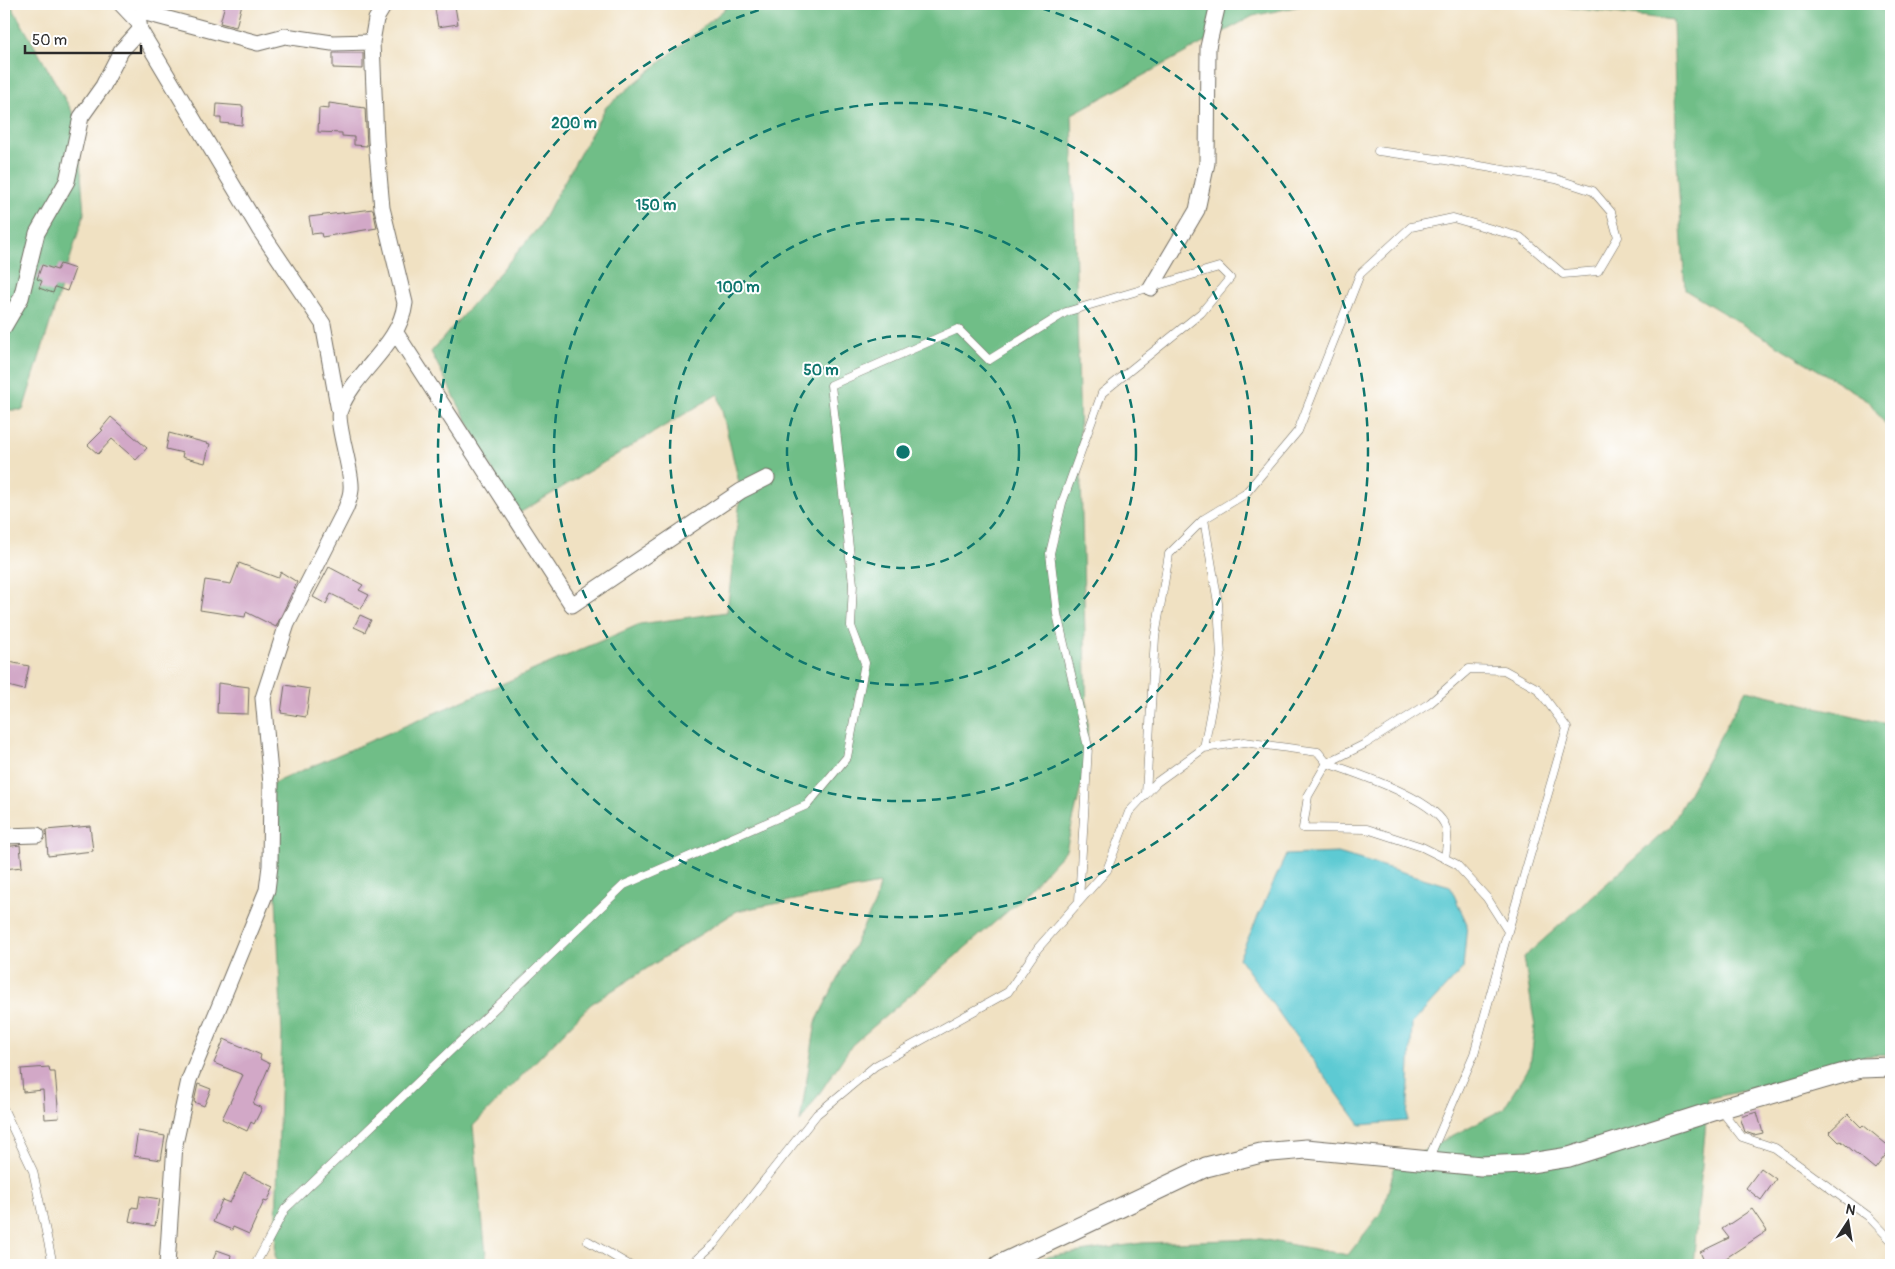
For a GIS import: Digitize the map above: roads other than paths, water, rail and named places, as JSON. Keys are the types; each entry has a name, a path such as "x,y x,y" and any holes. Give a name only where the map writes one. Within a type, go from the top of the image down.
{"street":[{"path":"121,4 142,17 258,43 285,36 332,43 372,42"},
{"path":"339,411 357,382 396,333 403,316 405,303 382,208 372,42 376,19 385,4"},
{"path":"1151,288 1197,210 1207,163 1208,47 1218,4"},
{"path":"4,327 21,298 37,233 67,181 81,117 103,86 121,51 142,17"},
{"path":"142,17 259,229 323,324 351,488 346,508 287,624 263,698 271,784 270,866 267,890 189,1080 175,1144 167,1265"},
{"path":"396,333 572,604 741,491 767,478"},
{"path":"4,836 37,835"},
{"path":"999,1265 1206,1167 1261,1153 1315,1150 1481,1166 1524,1164 1569,1157 1720,1109 1861,1068 1891,1067"}],"lane":[{"path":"1146,794 1155,637 1169,554 1204,519 1245,494 1298,431 1360,274 1411,227 1453,218 1520,237 1563,274 1598,271 1618,237 1611,212 1593,191 1556,179 1445,160 1378,151"},
{"path":"255,1265 285,1209 624,885 807,805 847,757 865,663 851,626 853,584 831,384 958,329 989,360 1066,312 1219,267 1230,278 1201,313 1102,393 1062,503 1050,554 1057,614 1088,747 1079,901"},
{"path":"1204,519 1218,603 1221,656 1204,748"},
{"path":"1428,1161 1474,1054 1567,728 1538,689 1504,670 1468,669 1430,703 1365,744 1326,763 1308,796 1303,828 1367,829 1422,847 1445,858 1456,864 1487,898 1508,931"},
{"path":"690,1265 714,1244 817,1114 875,1066 1008,992 1038,948 1107,870 1129,812 1158,782 1204,748 1244,742 1318,752 1326,763 1402,792 1442,818 1447,829 1445,858"},
{"path":"1720,1109 1742,1137 1775,1148 1868,1216 1891,1240"},
{"path":"4,1110 33,1171 53,1265"},
{"path":"588,1241 629,1265"}],"water":[{"path":"1338,853 1450,886 1467,924 1463,968 1412,1024 1407,1121 1360,1125 1239,958 1286,855"}]}
